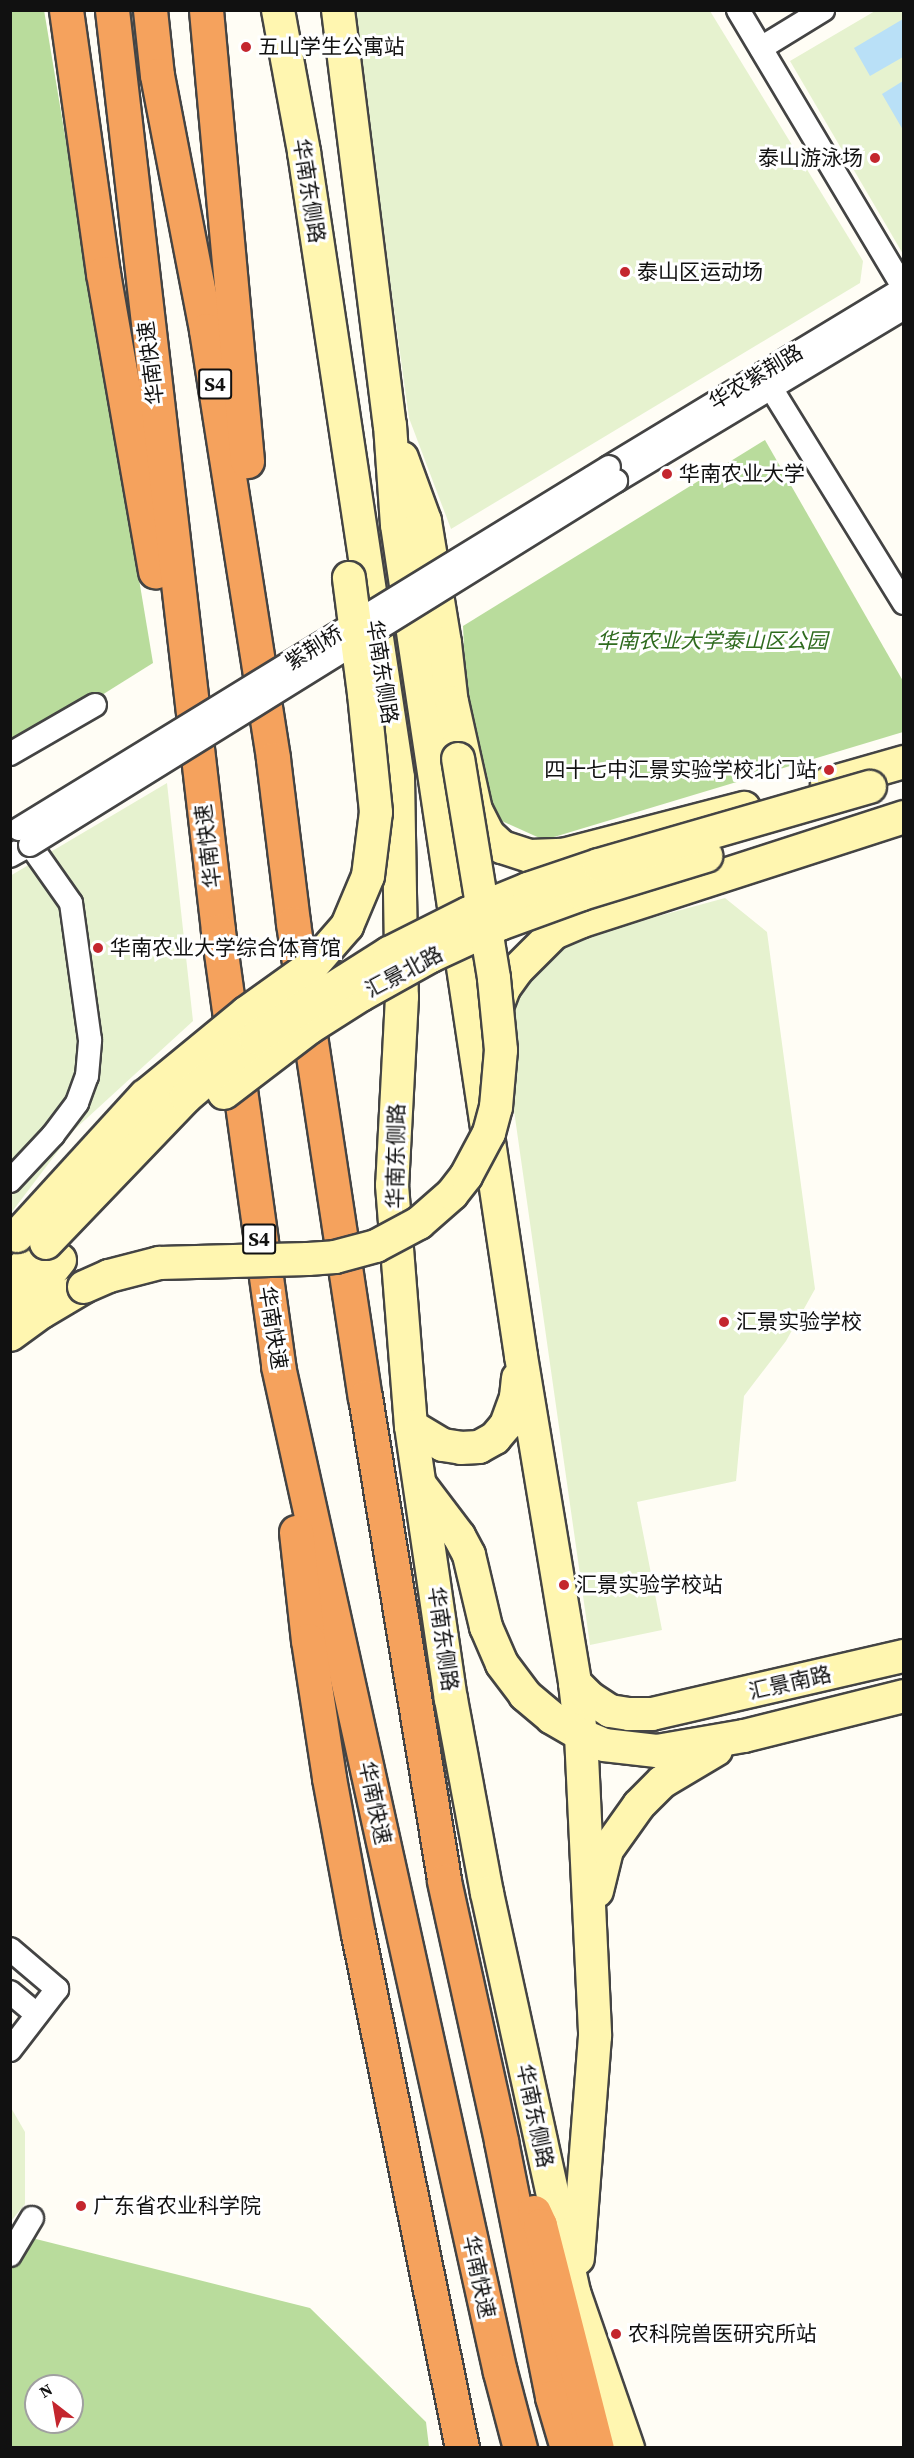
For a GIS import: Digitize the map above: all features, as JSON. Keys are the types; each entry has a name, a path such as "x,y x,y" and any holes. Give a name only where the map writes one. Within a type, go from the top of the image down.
{"highway":[{"path":"66,10 103,273 218,931"},
{"name":"华南快速","path":"112,10 218,931 278,1366 500,2372 520,2448"},
{"name":"S4","path":"150,10 157,75 206,330 273,759 293,923 365,1397 444,1881 501,2141 552,2397 567,2448"},
{"path":"206,10 273,759"},
{"path":"278,1366 308,1640 329,1778 360,1946 462,2448"},
{"path":"501,2141 540,2225 597,2448"}],"street":[{"name":"华南东侧路","path":"278,10 304,152 398,778 402,997 393,1185 411,1426 452,1699 487,1893 576,2295 628,2448"},
{"name":"华南东侧路","path":"338,10 390,425 397,525 520,1356 575,1683 581,1735 595,2036 576,2295"},
{"path":"738,10 903,288"},
{"path":"760,48 823,10"},
{"path":"33,1245 145,1096 246,1013 313,965 347,926 368,876 376,812 349,578 320,404 304,152"},
{"name":"华农紫荆路","path":"612,474 767,380 903,288"},
{"name":"华农紫荆路","path":"767,380 903,308"},
{"path":"767,380 903,603"},
{"path":"10,1335 42,1312 84,1287 132,1269 183,1260 335,1257 376,1246 419,1223 452,1194 466,1176 489,1133 495,1107 501,1050 494,978 458,759 452,702 425,521 390,425"},
{"name":"紫荆桥","path":"20,836 612,474"},
{"path":"452,702 476,810 489,835 502,847 530,856 563,855 593,848 903,762"},
{"path":"10,754 95,705"},
{"name":"汇景北路","path":"10,1281 33,1245 127,1183 195,1118 253,1069 361,995 431,956 500,924 582,894 882,795 903,778"},
{"path":"484,1113 488,1031 497,1006 517,970 554,933 582,921 903,817"},
{"path":"10,856 20,836 71,903 90,1040 87,1076 78,1103 53,1135 10,1180"},
{"name":"汇景北路","path":"10,1322 33,1245"},
{"path":"411,1426 443,1445 461,1448 479,1447 495,1438 506,1425 512,1411 520,1356"},
{"path":"420,1485 459,1536 469,1556 486,1627 502,1664 525,1695 552,1718 604,1745 657,1751 744,1736"},
{"name":"汇景南路","path":"575,1683 590,1698 610,1711 629,1714 676,1710 903,1656"},
{"name":"汇景南路","path":"744,1736 903,1696"},
{"path":"591,1943 600,1873 607,1850 622,1826 662,1782 684,1767 744,1736"},
{"path":"10,1949 57,1989 10,2050"},
{"path":"10,1992 37,2016"},
{"path":"10,2255 32,2218"}],"green space":[{"path":"44,10 153,663 11,752 10,11"},
{"name":"泰山区运动场","path":"353,11 710,11 863,261 860,283 451,529 409,418"},
{"name":"泰山游泳场","path":"875,11 903,11 903,254 790,61"},
{"name":"华南农业大学泰山区公园","path":"765,440 903,681 903,732 544,840 495,818 470,773 463,626"},
{"name":"华南农业大学综合体育馆","path":"167,783 193,1021 74,1130 11,1213 10,876"},
{"path":"725,898 767,932 815,1289 786,1341 744,1396 736,1481 637,1502 662,1630 590,1645 501,1019 531,970 558,948 600,932"},
{"path":"10,2106 25,2132 25,2204 11,2221"},
{"path":"28,2237 310,2308 426,2422 429,2447 11,2448 11,2269"}],"water":[{"path":"903,19 903,57 870,76 854,48"},
{"path":"903,81 903,130 882,94"}],"place":[{"name":"五山学生公寓站","path":"246,47"},
{"name":"泰山游泳场","path":"875,158"},
{"name":"泰山区运动场","path":"625,272"},
{"name":"华南农业大学","path":"667,474"},
{"name":"四十七中汇景实验学校北门站","path":"829,770"},
{"name":"华南农业大学综合体育馆","path":"98,948"},
{"name":"汇景实验学校","path":"724,1322"},
{"name":"汇景实验学校站","path":"564,1585"},
{"name":"广东省农业科学院","path":"81,2206"},
{"name":"农科院兽医研究所站","path":"616,2334"}]}
